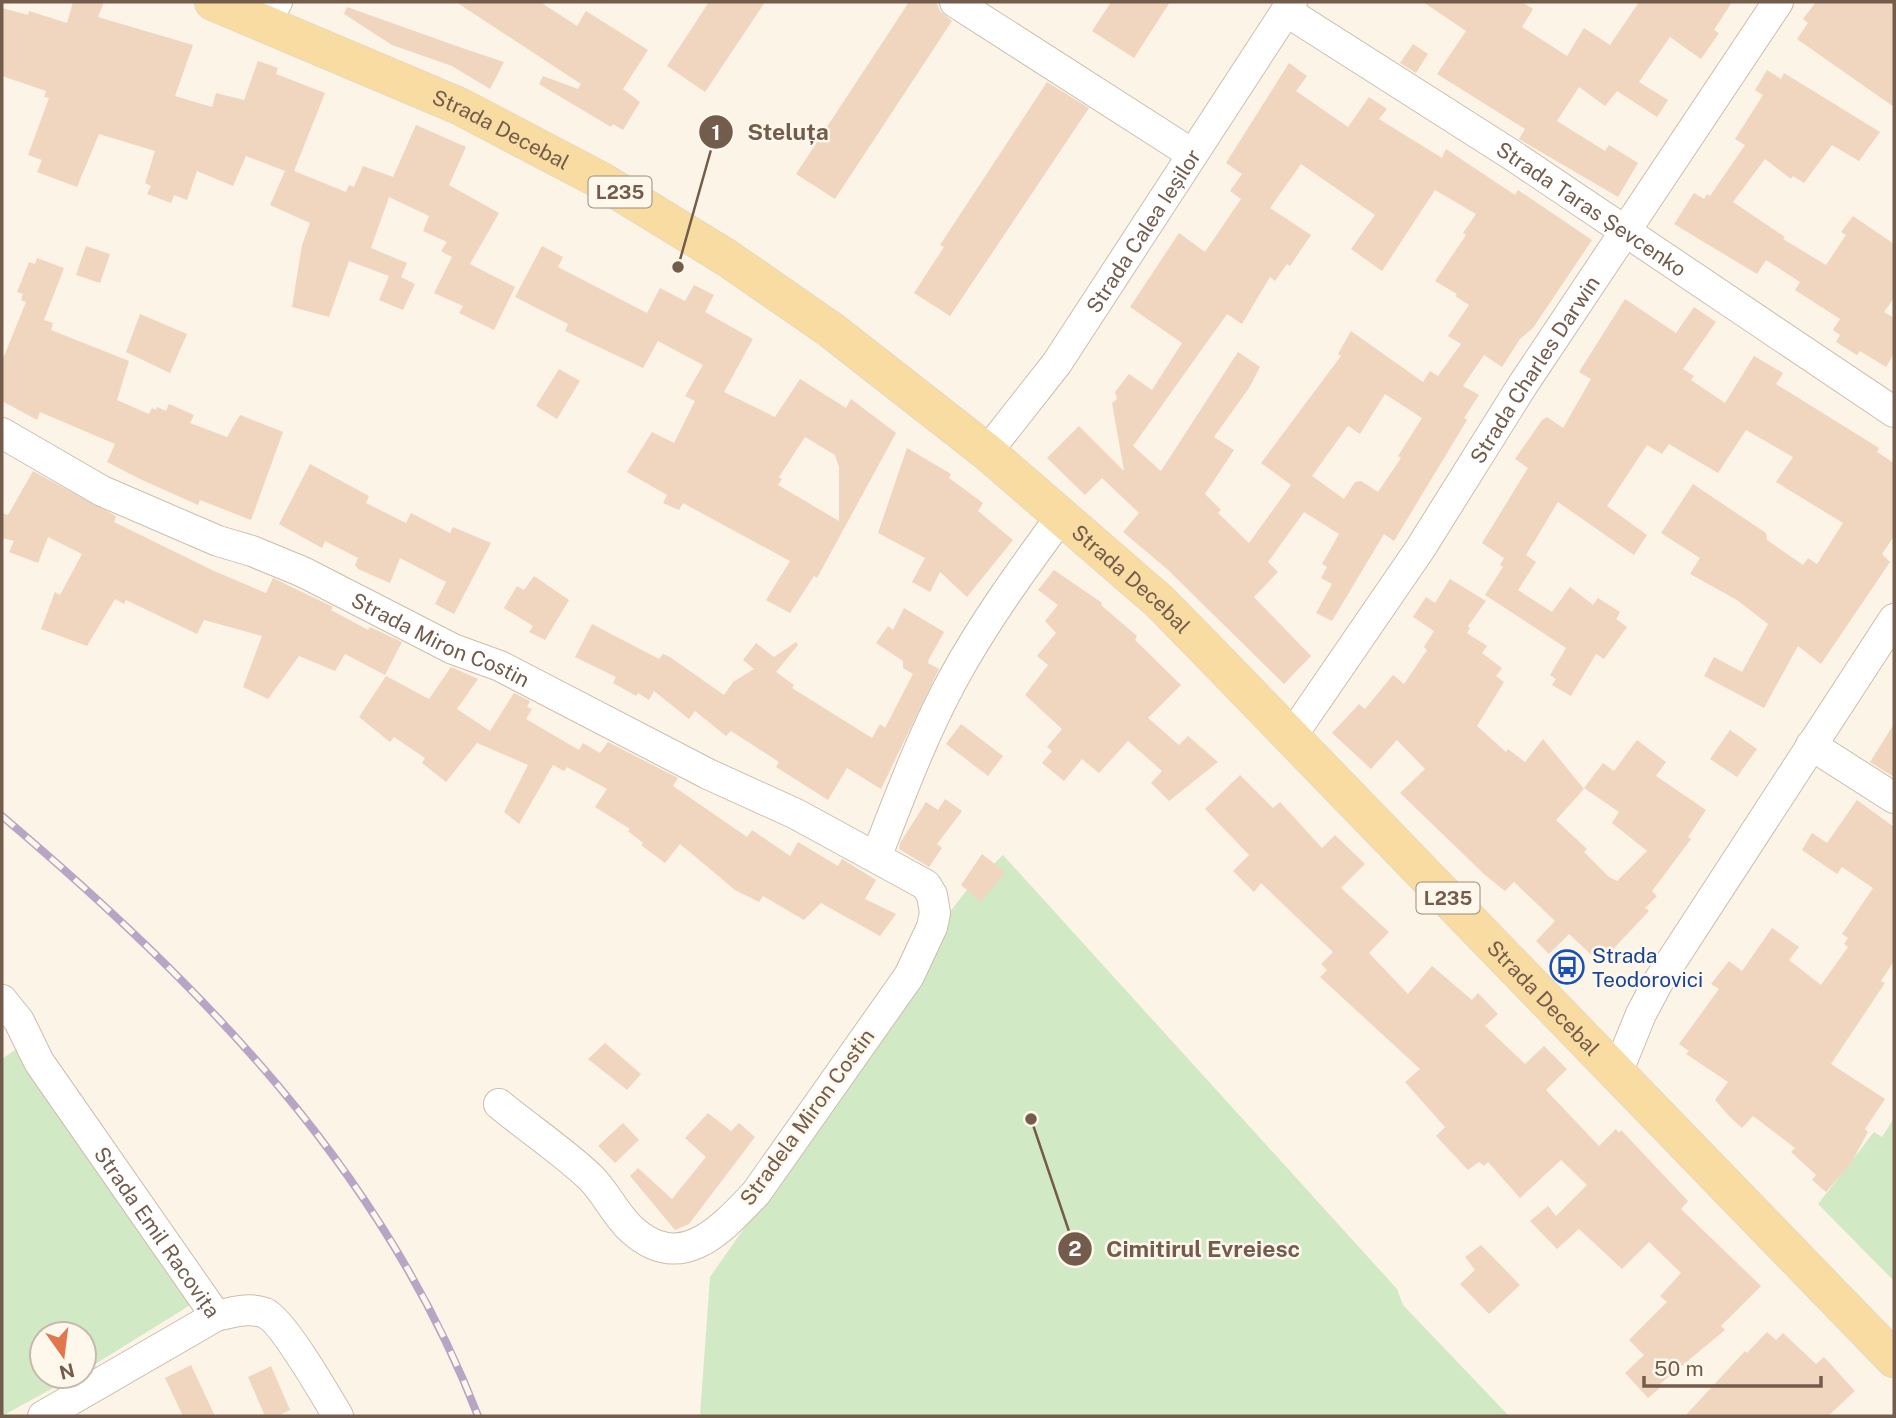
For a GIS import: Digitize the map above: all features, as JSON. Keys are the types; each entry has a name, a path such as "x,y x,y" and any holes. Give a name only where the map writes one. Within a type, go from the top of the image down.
{"main road":[{"name":"Strada Decebal","path":"213,2 271,13 459,106 600,180 769,285 987,452 1160,602 1526,976 1894,1359"}],"street":[{"path":"954,2 1192,154"},
{"name":"Strada Charles Darwin","path":"1291,737 1420,549 1522,386 1779,2"},
{"name":"Strada Calea Ieșilor","path":"987,452 1057,363 1289,6"},
{"name":"Strada Taras Șevcenko","path":"1289,6 1894,412"},
{"name":"Strada Miron Costin","path":"2,433 102,491 218,541 253,551 303,572 453,649 500,666 708,774 796,814 904,871"},
{"path":"877,855 901,793 953,680 996,607 1060,518"},
{"path":"1617,1073 1641,1014 1658,982 1894,619"},
{"path":"1811,745 1894,798"},
{"name":"Stradela Miron Costin","path":"499,1104 594,1181 633,1230 670,1250 695,1245 727,1223 756,1193 909,976 932,927 935,913 932,895 926,885 904,871"},
{"name":"Strada Emil Racovița","path":"2,1000 19,1021 39,1062 216,1316 245,1310 267,1314 285,1333 338,1416"},
{"path":"43,1416 216,1316"}],"green space":[{"path":"1003,855 1397,1289 1403,1305 1509,1416 700,1416 710,1277 903,1001 946,917 966,891"},
{"path":"21,1046 192,1304 98,1362 98,1320 28,1320 28,1390 49,1390 2,1416 2,1059"},
{"path":"1894,1118 1894,1281 1818,1204 1874,1132 1882,1137"}],"building":[{"path":"73,2 104,2 98,17 193,45 175,96 212,107 216,93 244,100 258,61 278,68 276,74 325,93 294,171 346,192 349,185 354,187 363,166 393,177 416,125 466,147 449,185 499,213 470,264 515,287 494,330 459,313 463,306 434,293 452,257 441,251 447,242 423,231 429,216 389,197 371,248 407,263 401,277 415,284 403,310 379,300 389,276 349,261 329,317 292,307 302,245 310,223 270,205 285,171 246,156 233,186 197,171 187,200 174,195 171,203 147,194 151,186 145,183 155,151 99,134 77,187 37,172 42,160 28,155 49,98 44,97 46,91 2,76 2,8 28,15 29,11 67,23"},
{"path":"456,2 540,2 577,26 586,11 648,50 623,89 640,102 623,130 613,124 611,127 539,84 543,76 578,89 581,84"},
{"path":"709,2 765,2 705,92 667,66"},
{"path":"909,2 936,2 940,11 952,21 835,199 796,174"},
{"path":"1111,2 1170,2 1134,58 1092,31"},
{"path":"1423,2 1522,2 1533,9 1522,27 1567,56 1584,28 1610,45 1639,2 1732,2 1714,30 1719,33 1701,59 1670,37 1639,82 1668,100 1657,117 1617,91 1605,106 1579,87 1557,121 1605,151 1609,145 1638,163 1618,197 1519,139 1525,129 1437,74 1466,31"},
{"path":"1816,2 1894,2 1894,107 1797,39 1808,23 1803,19"},
{"path":"347,7 504,62 490,89 452,66 392,45 344,14"},
{"path":"1413,44 1428,54 1416,73 1400,63"},
{"path":"1289,63 1307,76 1296,91 1348,127 1369,97 1387,109 1379,119 1442,158 1446,149 1515,195 1518,190 1592,240 1533,328 1520,339 1502,367 1484,355 1463,386 1479,395 1464,418 1467,420 1394,541 1384,534 1332,621 1316,613 1332,584 1321,578 1327,567 1322,564 1339,534 1304,512 1268,562 1278,572 1254,597 1311,656 1284,684 1167,569 1123,532 1139,513 1102,478 1085,495 1047,458 1079,426 1124,471 1112,403 1117,399 1115,392 1129,374 1152,390 1182,343 1130,307 1179,233 1205,252 1241,199 1230,191 1242,174 1226,163","holes":["1301,164 1375,215 1351,249 1382,271 1435,190 1476,214 1463,233 1466,235 1435,281 1469,305 1448,336 1461,344 1438,376 1430,371 1423,382 1351,331 1338,354 1341,356 1261,463 1291,485 1249,543 1218,513 1221,510 1205,494 1234,450 1214,437 1249,388 1260,367 1238,352 1161,471 1133,446 1227,314 1242,324 1270,277 1275,281 1287,264 1290,266 1311,235 1270,208","1385,394 1422,418 1398,456 1401,458 1378,492 1361,481 1355,482 1344,499 1312,476 1348,426 1360,434"]},
{"path":"1767,70 1781,79 1784,73 1880,132 1859,161 1832,145 1804,183 1793,176 1791,179 1765,159 1733,202 1785,237 1783,239 1826,265 1846,235 1841,232 1853,216 1894,244 1894,298 1884,312 1894,318 1894,354 1886,367 1860,351 1857,355 1836,342 1840,335 1833,330 1840,319 1795,290 1800,282 1766,260 1757,274 1674,224 1694,193 1704,199 1707,194 1710,196 1745,145 1735,139 1763,95 1755,90"},
{"path":"1047,82 1089,108 950,316 914,293 944,247 940,245"},
{"path":"86,246 110,254 100,283 76,275"},
{"path":"542,246 563,257 558,267 647,313 660,288 685,301 694,285 714,295 705,312 753,339 724,392 775,417 800,379 846,408 851,399 896,433 817,578 814,576 790,613 766,600 790,561 683,503 679,510 663,503 667,495 627,472 652,432 674,443 695,401 685,396 703,365 658,341 643,368 565,331 568,324 515,297","holes":["805,437 835,455 839,467 839,521 778,485 782,479 779,477"]},
{"path":"37,258 64,268 44,320 53,323 51,330 129,361 117,400 149,414 152,408 156,410 157,407 166,411 169,404 194,415 190,423 227,437 240,415 283,432 251,520 200,500 198,505 140,479 107,462 115,444 40,412 37,420 2,401 2,361 26,302 21,300 23,294 17,292 29,262 35,264"},
{"path":"1625,299 1676,333 1694,307 1716,322 1683,369 1694,376 1691,380 1725,403 1754,356 1783,373 1776,384 1879,448 1877,452 1894,463 1894,536 1882,554 1890,562 1821,664 1798,646 1764,708 1704,676 1714,657 1742,672 1768,624 1737,600 1690,574 1700,558 1661,533 1693,484 1766,533 1767,540 1803,565 1808,558 1817,564 1843,523 1776,482 1793,457 1746,430 1718,473 1669,444 1662,454 1647,445 1607,506 1647,535 1634,555 1558,502 1526,555 1536,562 1518,590 1552,612 1570,587 1593,605 1598,598 1620,612 1616,619 1627,627 1604,659 1596,654 1571,696 1552,685 1556,679 1550,675 1566,648 1485,595 1503,567 1500,565 1504,558 1482,543 1528,468 1515,459 1542,420 1547,417 1563,428 1591,379 1579,372"},
{"path":"140,314 187,334 170,373 126,352"},
{"path":"559,369 580,381 557,419 536,406"},
{"path":"907,448 951,474 949,478 983,503 978,511 1013,540 967,597 940,572 930,592 912,582 925,558 878,533"},
{"path":"310,464 369,496 366,503 406,523 411,513 450,533 453,527 491,543 454,614 435,604 446,582 400,558 390,583 358,569 355,565 358,558 325,541 322,548 279,524"},
{"path":"33,471 116,516 114,522 214,571 266,593 273,578 333,607 331,610 368,630 370,627 402,642 385,675 345,654 335,671 299,656 268,699 243,687 262,636 204,620 197,634 126,600 124,604 115,599 87,646 41,629 55,592 60,595 82,554 48,537 38,563 9,552 14,541 2,538 2,513 8,515"},
{"path":"1054,570 1102,603 1101,605 1137,636 1135,640 1181,685 1148,718 1179,745 1188,736 1218,762 1169,801 1151,783 1162,771 1128,741 1099,773 1082,759 1064,781 1042,763 1052,751 1047,747 1062,729 1025,695 1048,665 1037,656 1056,633 1045,621 1058,605 1038,590"},
{"path":"534,576 569,600 545,640 529,632 533,626 504,608 517,586 524,590"},
{"path":"1450,579 1486,601 1468,626 1470,628 1467,633 1487,646 1482,653 1502,668 1496,676 1504,682 1477,726 1506,752 1508,749 1525,762 1543,739 1584,789 1556,820 1587,849 1584,852 1609,877 1617,881 1647,851 1612,823 1619,812 1584,788 1603,763 1614,771 1637,740 1666,762 1656,776 1706,810 1688,837 1691,839 1652,891 1657,896 1645,908 1649,911 1600,963 1569,934 1549,954 1536,941 1555,921 1514,882 1505,891 1485,875 1400,793 1425,769 1397,740 1371,769 1332,733 1359,704 1365,709 1393,675 1404,684 1427,650 1424,647 1434,631 1413,617 1426,597 1435,603"},
{"path":"904,608 944,632 928,663 939,669 881,789 847,768 828,800 776,767 779,762 731,731 726,736 695,711 689,719 654,691 649,700 638,693 636,696 613,683 616,677 575,657 592,624 659,659 663,654 670,657 724,695 733,682 754,669 743,660 756,643 774,657 796,642 798,645 776,672 794,685 792,688 872,738 880,724 885,728 913,674 903,668 903,661 876,643 888,626 893,630"},
{"path":"451,667 478,679 457,709 490,731 514,693 530,701 527,707 532,709 526,719 579,750 583,743 600,753 608,742 678,778 673,786 747,837 752,830 790,856 798,842 838,866 842,859 876,880 865,899 896,914 880,936 821,903 804,920 763,896 759,902 735,890 680,844 665,863 641,845 643,843 628,831 630,829 595,807 607,789 567,767 564,771 553,765 519,824 504,812 528,765 477,743 446,782 422,763 425,758 394,737 390,742 359,717 386,676 429,699"},
{"path":"961,724 1003,756 988,776 946,744"},
{"path":"1894,724 1894,777 1870,762"},
{"path":"1730,730 1757,749 1737,777 1710,759"},
{"path":"1240,775 1273,808 1280,802 1322,848 1335,835 1365,864 1341,888 1389,932 1369,953 1408,994 1432,966 1472,1000 1478,993 1498,1014 1485,1026 1525,1064 1544,1046 1567,1069 1546,1090 1599,1146 1616,1129 1619,1133 1621,1130 1688,1201 1681,1209 1761,1286 1721,1326 1725,1330 1660,1384 1662,1386 1648,1398 1625,1373 1644,1355 1629,1340 1667,1302 1660,1296 1681,1273 1649,1242 1622,1269 1579,1229 1557,1249 1530,1221 1548,1206 1556,1216 1587,1185 1561,1160 1520,1198 1488,1162 1484,1166 1479,1162 1468,1170 1436,1136 1445,1127 1405,1082 1420,1069 1320,977 1327,970 1321,964 1333,952 1261,883 1254,892 1233,871 1249,855 1205,809"},
{"path":"945,799 962,811 937,844 942,848 929,867 899,849 900,843 926,802 938,810"},
{"path":"1857,800 1894,827 1894,961 1881,981 1885,983 1831,1064 1885,1099 1865,1129 1868,1132 1851,1163 1826,1192 1812,1180 1816,1175 1791,1152 1795,1148 1753,1116 1742,1128 1728,1115 1715,1100 1728,1082 1686,1054 1689,1051 1679,1044 1719,989 1711,984 1729,961 1742,971 1772,928 1799,947 1789,960 1821,985 1848,947 1844,944 1848,938 1842,934 1873,888 1842,867 1837,874 1802,850 1812,833 1827,843"},
{"path":"982,854 1005,872 981,902 961,885"},
{"path":"605,1043 641,1074 627,1090 588,1059"},
{"path":"708,1113 731,1131 739,1123 755,1137 689,1224 675,1230 630,1176 638,1168 672,1199 706,1157 685,1138"},
{"path":"623,1123 639,1140 615,1163 598,1146"},
{"path":"1481,1245 1520,1285 1489,1314 1460,1284 1475,1270 1465,1257"},
{"path":"1767,1332 1776,1340 1783,1333 1816,1364 1824,1357 1855,1391 1828,1416 1685,1416 1745,1351 1747,1353"},
{"path":"191,1365 215,1416 183,1416 165,1378"},
{"path":"271,1366 290,1410 278,1416 265,1416 248,1377"}],"railway":[{"path":"2,816 147,946 215,1015 279,1086 338,1162 391,1241 438,1326 478,1416"}],"place":[{"name":"Steluța","path":"678,267"},
{"name":"Strada Teodorovici","path":"1567,967"},
{"name":"Cimitirul Evreiesc","path":"1031,1119"}]}
